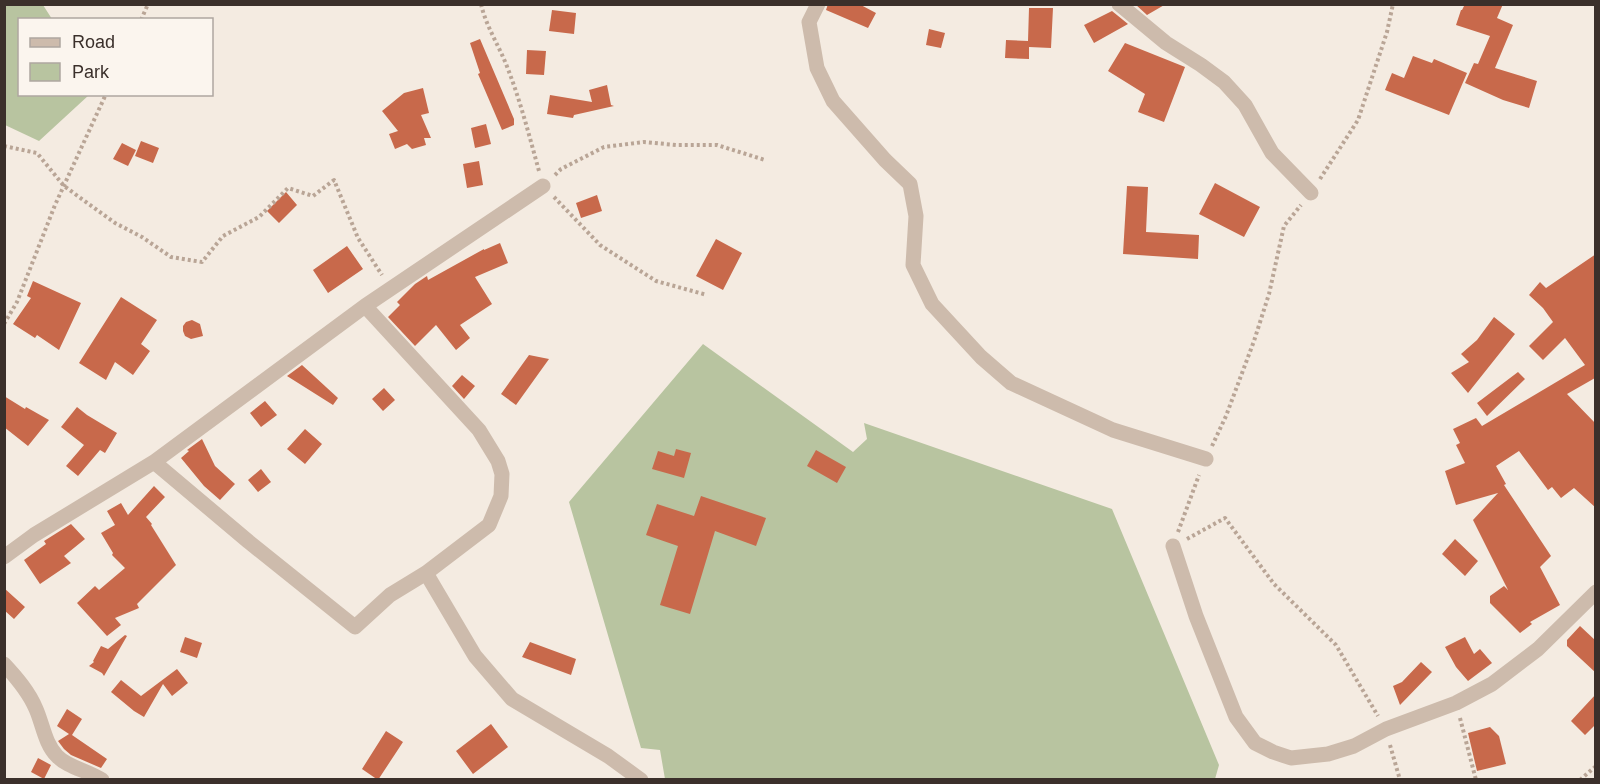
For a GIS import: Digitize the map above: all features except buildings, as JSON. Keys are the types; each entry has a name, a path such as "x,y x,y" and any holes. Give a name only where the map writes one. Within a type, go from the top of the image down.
{"street":[{"path":"818,4 809,22 817,68 833,101 885,160 910,184 915,216 913,265 932,304 981,357 1011,383 1113,430 1206,459"},
{"path":"1119,4 1167,43 1224,82 1245,105 1272,153 1311,193"},
{"path":"4,557 34,535 154,462 365,306 543,186"},
{"path":"154,462 249,542 356,627 390,596 426,573 489,525 501,496 502,474 498,460 479,430 365,306"},
{"path":"1173,546 1196,616 1236,717 1255,743 1292,758 1328,754 1354,746 1386,729 1455,703 1492,684 1538,649 1596,592"},
{"path":"426,573 475,656 512,699 608,756 641,780"},
{"path":"4,664 28,692 50,747 56,755 61,760 102,780"}],"path":[{"path":"142,18 148,4"},
{"path":"481,4 523,112 543,186 600,245 656,282 707,295"},
{"path":"1173,546 1192,490 1226,416 1254,341 1269,294 1284,226 1311,193 1358,120 1387,32 1393,4"},
{"path":"4,324 17,302 64,186 105,96"},
{"path":"543,186 561,169 604,147 644,142 717,145 765,160"},
{"path":"4,146 37,153 64,186 115,223 142,237 171,257 202,262 223,236 259,217 288,188 313,196 334,180 358,238 391,288"},
{"path":"1173,546 1225,518 1274,584 1336,645 1386,729 1400,780"},
{"path":"1455,703 1476,780"},
{"path":"1580,780 1596,766"}],"green space":[{"path":"5,4 43,5 51,18 18,18 18,96 88,96 39,141 5,125"},
{"path":"703,344 853,452 867,439 864,423 1112,509 1219,765 1215,779 665,779 660,750 641,748 569,502"}]}
